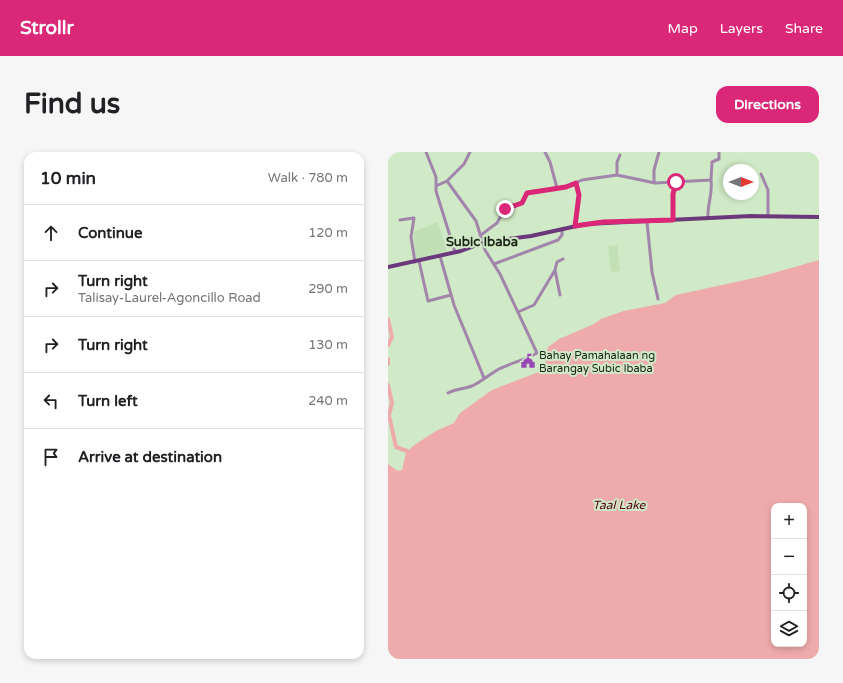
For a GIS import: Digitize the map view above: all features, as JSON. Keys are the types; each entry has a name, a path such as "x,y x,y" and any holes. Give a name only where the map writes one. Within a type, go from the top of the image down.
{"main road":[{"path":"388,267 440,256 484,243 603,222 647,222 768,216 819,217"}],"street":[{"path":"426,152 436,177 436,191 455,252"},
{"path":"436,186 447,180 464,164 470,152"},
{"path":"545,152 550,162 557,188"},
{"path":"654,183 654,170 659,152"},
{"path":"708,218 708,205 712,188 712,162 719,159 719,152"},
{"path":"617,175 617,162 620,155"},
{"path":"761,174 768,190 768,216"},
{"path":"481,235 497,223 505,209 522,203 527,193 566,187 582,180 617,175 654,183 711,180"},
{"path":"447,180 476,221 486,250 537,353 520,362 500,369 474,385 460,390 453,390 448,393"},
{"path":"673,220 673,194 676,182"},
{"path":"575,226 579,195 576,183"},
{"path":"400,220 414,218 411,237 428,300 451,295"},
{"path":"647,222 652,272 658,299"},
{"path":"494,264 558,240 562,235 562,229"},
{"path":"440,256 451,295 484,378"},
{"path":"560,295 556,270 557,262 563,259"},
{"path":"518,312 534,305 556,270"}],"shaded area":[{"path":"438,222 447,251 416,259 413,232"},
{"path":"617,245 620,271 611,272 608,246"}],"water":[{"name":"Taal Lake","path":"819,260 819,659 388,659 388,464 398,471 402,470 406,453 413,446 436,431 454,423 460,413 492,390 544,370 548,347 559,339 594,324 601,319 624,311 665,303 676,295 759,277"}],"waterway":[{"path":"388,319 392,337 388,345"},
{"path":"388,359 388,364"},
{"path":"388,385 392,403 389,415 396,447 407,451"}],"place":[{"name":"Bahay Pamahalaan ng Barangay Subic Ibaba","path":"528,361"}],"district":[{"name":"Subic Ibaba","path":"482,241"}],"route":[{"path":"505,209 522,203 524,201 525,194 527,193 566,187 576,183 579,195 575,226 603,222 647,222 673,220 673,194 676,182"}]}
